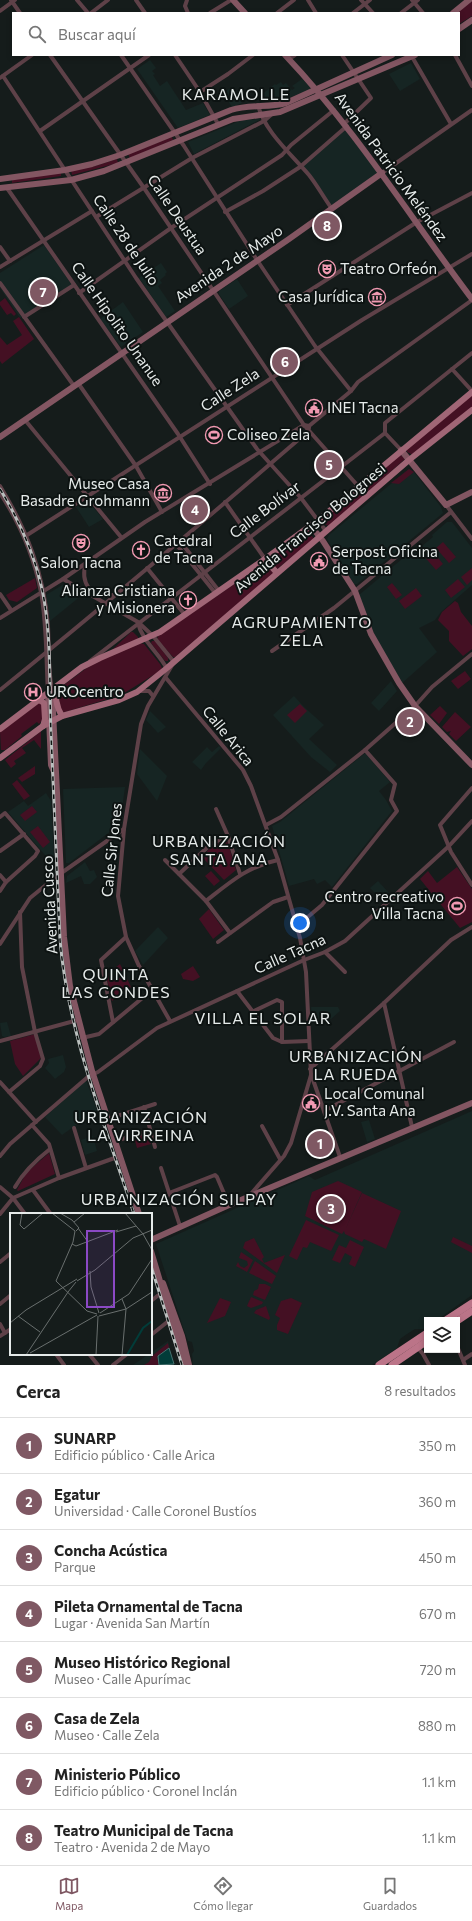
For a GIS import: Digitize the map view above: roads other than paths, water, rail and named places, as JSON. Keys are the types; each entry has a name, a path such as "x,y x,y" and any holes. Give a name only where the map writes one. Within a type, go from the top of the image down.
{"highway":[{"path":"451,1317 472,1303"},
{"path":"460,1320 472,1312"},
{"path":"394,1364 424,1336"},
{"path":"379,1365 416,1344 424,1342"}],"main road":[{"path":"232,0 244,12"},
{"path":"454,12 469,0"},
{"path":"460,28 472,20"},
{"path":"0,188 71,180 104,171 218,124 244,116 262,118 284,111 413,56"},
{"name":"Avenida Patricio Meléndez","path":"287,57 317,89 346,124 472,299"},
{"path":"0,179 65,170 92,164 120,155 238,108 258,105 278,105 353,74 383,57"},
{"name":"Avenida 2 de Mayo","path":"0,437 382,173"},
{"name":"Calle Hipolito Unanue","path":"0,179 7,188"},
{"name":"Avenida Francisco Bolognesi","path":"0,729 82,667 153,636 265,559 311,526 472,391"},
{"name":"Avenida Francisco Bolognesi","path":"1,754 51,721 62,716 119,700 137,692 167,668 409,460 472,410"},
{"path":"401,450 446,505 472,492"},
{"path":"311,526 320,537 355,591 367,626 378,650 396,679 415,706 471,761"},
{"path":"265,559 277,573"},
{"path":"60,684 57,690 57,708 62,716"},
{"name":"Avenida Cusco","path":"50,691 51,721 57,777 66,962 82,1038 139,1213"},
{"path":"39,700 44,703 45,719 42,726"},
{"path":"152,1240 249,1196 472,1102"},
{"path":"152,1254 164,1291 182,1336 189,1365"},
{"path":"164,1291 185,1365"}],"street":[{"path":"77,0 88,12"},
{"path":"90,12 108,0"},
{"path":"136,0 144,12"},
{"path":"187,0 186,6 188,12"},
{"path":"212,12 232,0"},
{"path":"278,12 294,0"},
{"path":"308,0 315,12"},
{"path":"361,0 372,12"},
{"path":"353,12 370,0"},
{"path":"0,11 13,1 19,12"},
{"path":"402,12 414,1 422,12"},
{"path":"1,77 31,56"},
{"name":"Calle Deustua","path":"51,56 144,188 212,291 307,427 358,486"},
{"path":"122,56 176,132 225,212 287,305 351,391"},
{"path":"40,131 83,103 148,56"},
{"path":"176,56 200,92 218,124"},
{"path":"200,92 228,74 252,56"},
{"path":"225,212 263,191 300,167 346,124 371,98 353,74 343,56"},
{"path":"413,56 451,124"},
{"path":"456,56 472,86"},
{"name":"Calle 28 de Julio","path":"1,77 40,131 124,260 227,407 261,453 301,498 326,531"},
{"path":"258,105 262,118 300,167 308,175 332,209"},
{"path":"79,293 171,228 282,155 334,110"},
{"name":"Avenida 2 de Mayo","path":"382,173 472,110"},
{"path":"96,217 192,158 262,118"},
{"name":"Calle Hipolito Unanue","path":"7,188 180,437 210,484"},
{"path":"287,305 416,222 472,193"},
{"path":"0,267 92,211"},
{"path":"0,247 10,261"},
{"name":"Calle Zela","path":"25,536 318,348 472,254"},
{"path":"0,284 136,466 162,512"},
{"path":"24,316 74,285"},
{"path":"0,690 48,652 271,463 307,427 351,391 358,382 472,299"},
{"name":"Calle Bolívar","path":"82,667 171,596 385,433 385,423 472,353"},
{"path":"452,369 472,391"},
{"path":"26,420 121,537"},
{"path":"0,618 63,579 121,537 307,427"},
{"path":"385,433 401,450"},
{"path":"0,486 25,536"},
{"path":"0,493 25,536"},
{"path":"225,502 265,559"},
{"path":"446,505 472,539"},
{"path":"272,651 355,591 451,512"},
{"name":"Avenida Cusco","path":"25,536 42,591 50,691"},
{"path":"178,542 217,592"},
{"path":"86,562 84,578 89,589 97,595 115,595"},
{"path":"147,568 185,615"},
{"path":"63,579 138,622 153,636 174,662 166,678"},
{"path":"0,594 11,610"},
{"path":"138,622 145,639 167,668 166,678"},
{"path":"266,825 281,817 365,750 415,706 432,687 472,654"},
{"name":"Calle Sir Jones","path":"166,678 153,696 144,714 140,729 124,829 118,896 126,937 152,990 170,1021"},
{"name":"Calle Arica","path":"166,678 203,725 239,765 251,786 266,825 278,860 296,923 304,960 311,1074 340,1157"},
{"path":"137,692 149,691 153,696"},
{"path":"296,923 303,921 327,899 397,811 392,801 395,784 365,750"},
{"path":"472,788 440,825 449,846 472,885"},
{"path":"216,809 228,836 240,874"},
{"path":"0,817 5,813 38,851 36,856 6,882 0,891"},
{"name":"Calle Tacna","path":"0,1156 10,1144 93,1074 146,1035 170,1021 304,960 325,952 344,941 449,846 472,821"},
{"path":"0,944 30,898 124,829"},
{"path":"0,850 24,834"},
{"path":"179,874 211,844 228,836"},
{"path":"165,860 206,901 230,933"},
{"path":"206,901 240,874 256,866 278,860"},
{"path":"0,875 6,882"},
{"path":"218,942 273,902 288,897"},
{"path":"9,1092 42,1062 43,1055 36,1032 22,967 20,912"},
{"path":"310,1069 384,1003 451,940 472,927"},
{"path":"113,1022 100,960 126,937"},
{"path":"325,952 345,972"},
{"path":"82,1038 99,1034 152,990"},
{"path":"237,991 252,1012 274,1038 282,1042 309,1041"},
{"path":"252,1012 277,1000 282,1002 282,1042"},
{"path":"384,1003 412,1127"},
{"path":"0,1041 78,1020"},
{"path":"324,1111 399,1069 454,1042"},
{"path":"249,1196 280,1159 293,1137 311,1074"},
{"path":"0,1082 44,1137 50,1149 58,1178"},
{"path":"108,1119 155,1104"},
{"path":"144,1107 155,1147"},
{"path":"262,1126 280,1159"},
{"path":"74,1128 86,1168"},
{"path":"115,1140 150,1131"},
{"path":"16,1187 21,1177 31,1165 50,1149"},
{"path":"0,1214 13,1198 58,1178 120,1156"},
{"path":"161,1168 180,1226"},
{"path":"169,1193 214,1175 217,1177 229,1205"},
{"path":"0,1187 13,1198 24,1213"},
{"path":"33,1190 49,1213"},
{"path":"0,1262 10,1254"},
{"path":"152,1300 164,1291"},
{"path":"0,1304 10,1296"},
{"path":"152,1334 171,1319"},
{"path":"0,1324 5,1333"},
{"path":"0,1336 10,1330"},
{"path":"416,1344 424,1354 429,1365"},
{"path":"460,1353 466,1365"},
{"path":"463,1360 472,1354"},
{"path":"57,1355 64,1365"},
{"path":"90,1355 98,1365"},
{"path":"113,1365 126,1355"}],"water":[{"path":"169,1348 174,1364 159,1365 158,1356"}],"railway":[{"path":"0,489 20,525 35,563 45,607 50,661 51,734 60,940 64,975 79,1044 100,1113 134,1213"},
{"path":"152,1269 182,1365"}],"place":[{"name":"Teatro Municipal de Tacna","path":"327,226"},
{"name":"Teatro Orfeón","path":"327,269"},
{"name":"Ministerio Público","path":"43,292"},
{"name":"Casa Jurídica","path":"377,297"},
{"name":"Casa de Zela","path":"285,362"},
{"name":"INEI Tacna","path":"314,408"},
{"name":"Coliseo Zela","path":"214,435"},
{"name":"Museo Histórico Regional","path":"329,465"},
{"name":"Museo Casa Basadre Grohmann","path":"163,493"},
{"name":"Pileta Ornamental de Tacna","path":"195,510"},
{"name":"Salon Tacna","path":"81,543"},
{"name":"Catedral de Tacna","path":"141,550"},
{"name":"Serpost Oficina de Tacna","path":"319,561"},
{"name":"Alianza Cristiana y Misionera","path":"188,600"},
{"name":"UROcentro","path":"33,692"},
{"name":"Egatur","path":"410,722"},
{"name":"Centro recreativo Villa Tacna","path":"457,906"},
{"name":"Local Comunal J.V. Santa Ana","path":"311,1103"},
{"name":"SUNARP","path":"320,1144"},
{"name":"Concha Acústica","path":"331,1209"}],"district":[{"name":"KARAMOLLE","path":"236,94"},
{"name":"AGRUPAMIENTO ZELA","path":"302,631"},
{"name":"URBANIZACIÓN SANTA ANA","path":"219,850"},
{"name":"QUINTA LAS CONDES","path":"116,983"},
{"name":"VILLA EL SOLAR","path":"263,1018"},
{"name":"URBANIZACIÓN LA RUEDA","path":"356,1065"},
{"name":"URBANIZACIÓN LA VIRREINA","path":"141,1126"},
{"name":"URBANIZACIÓN SILPAY","path":"179,1199"}]}
